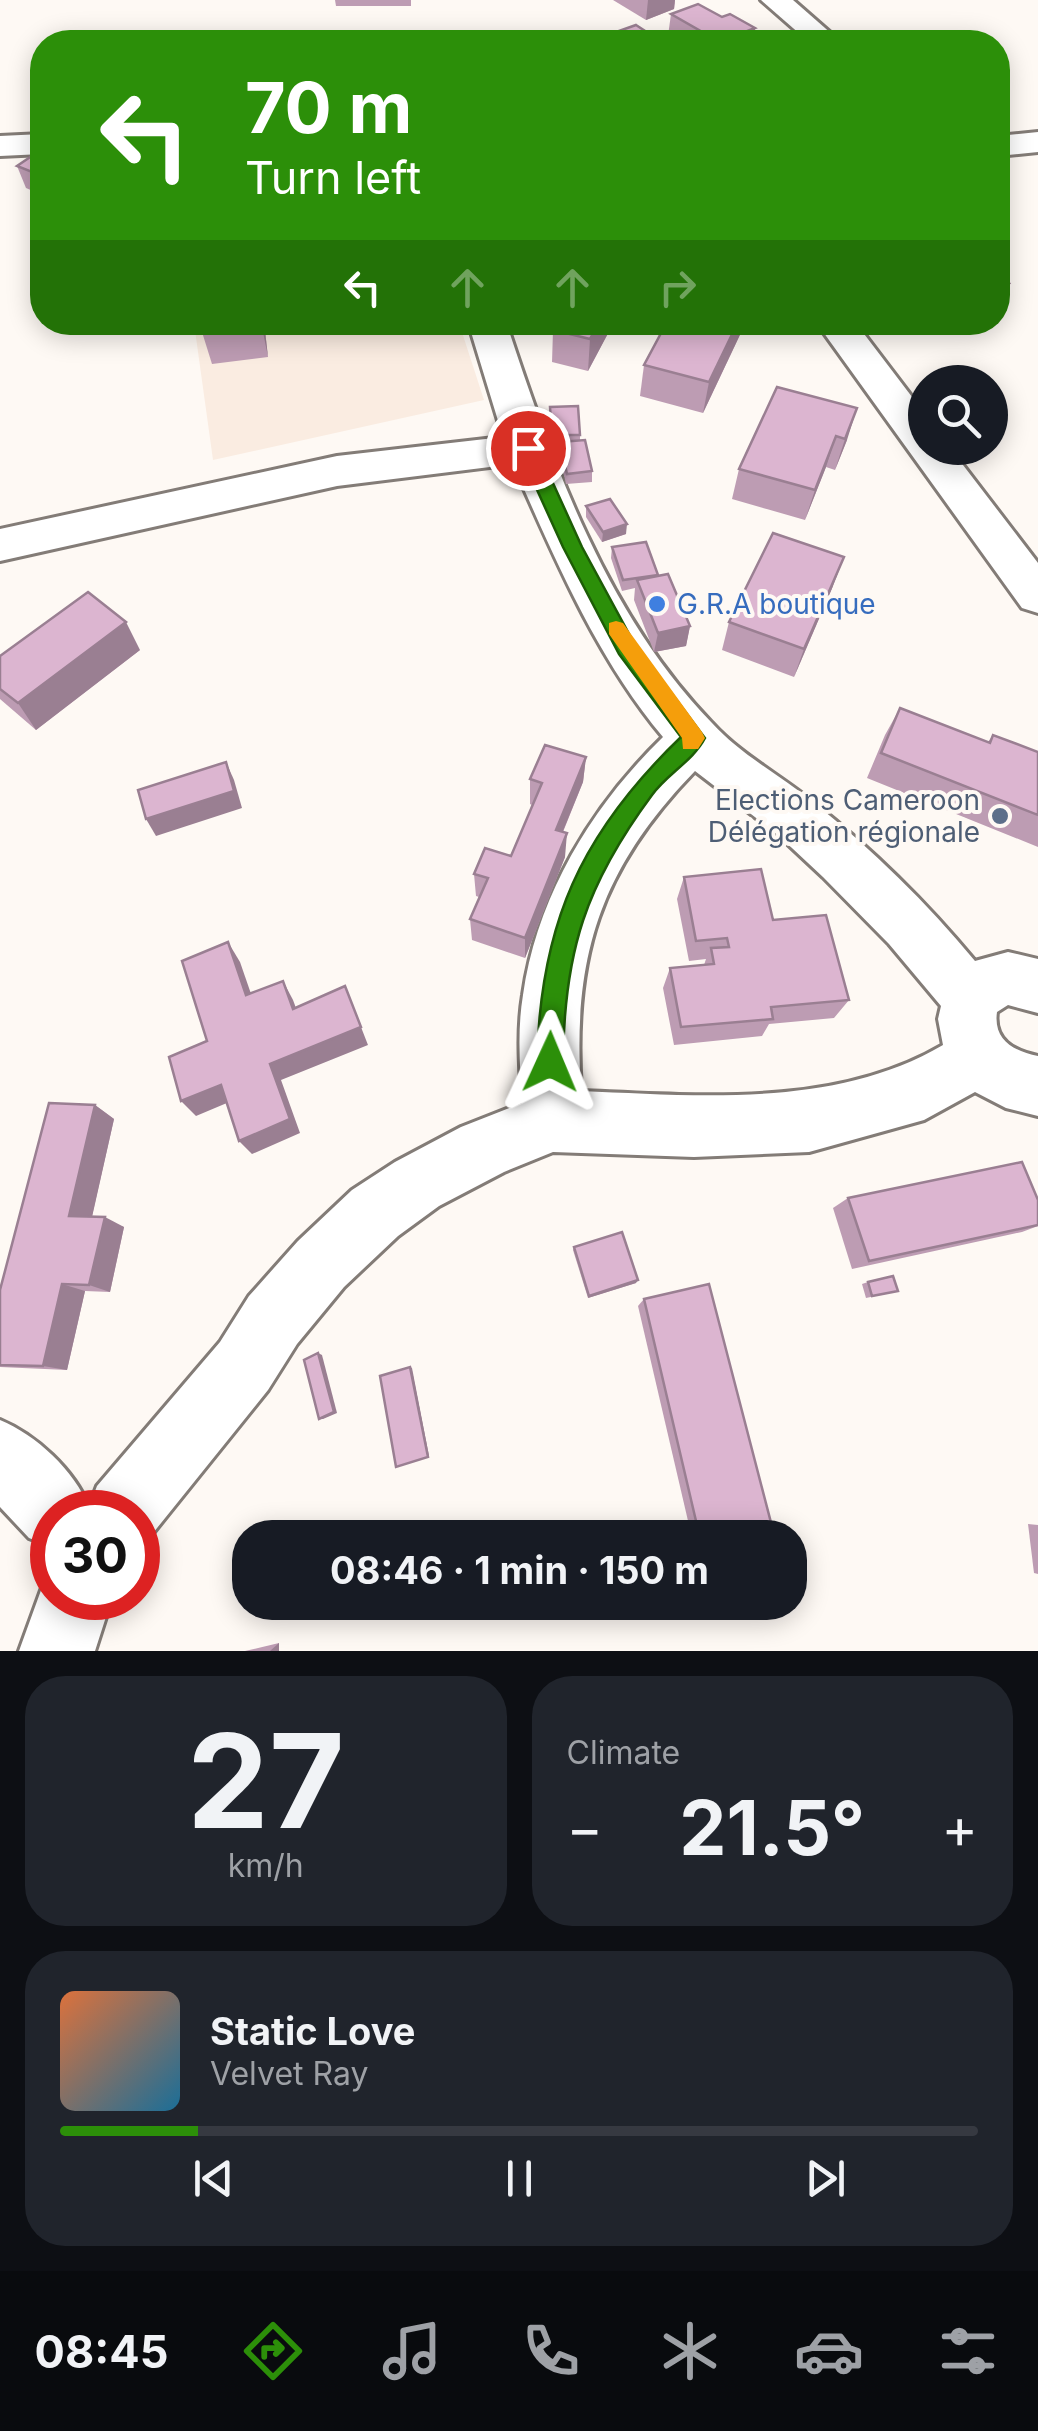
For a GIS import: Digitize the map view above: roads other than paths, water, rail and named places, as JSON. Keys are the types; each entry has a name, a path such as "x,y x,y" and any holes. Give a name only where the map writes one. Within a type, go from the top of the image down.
{"street":[{"path":"775,0 811,30"},
{"path":"1010,145 1038,142"},
{"path":"0,146 30,145"},
{"path":"491,335 528,448 573,547 626,648 694,738 856,872 925,940 970,998"},
{"path":"845,335 908,420"},
{"path":"0,545 337,471 528,448"},
{"path":"943,465 1030,571"},
{"path":"553,1121 551,996 568,918 608,840 647,784 694,738"},
{"path":"1038,986 1024,980 1002,979 983,984 970,998 964,1016 967,1037 978,1058 996,1074 1018,1085 1038,1086"},
{"path":"141,1490 244,1366 272,1320 321,1264 376,1213 417,1184 483,1149 553,1121 694,1126 809,1121 924,1090 978,1058"},
{"path":"0,1456 33,1490"},
{"path":"57,1651 68,1620"}],"place":[{"name":"G.R.A boutique","path":"657,604"},
{"name":"Elections Cameroon Délégation régionale","path":"1000,816"}]}
